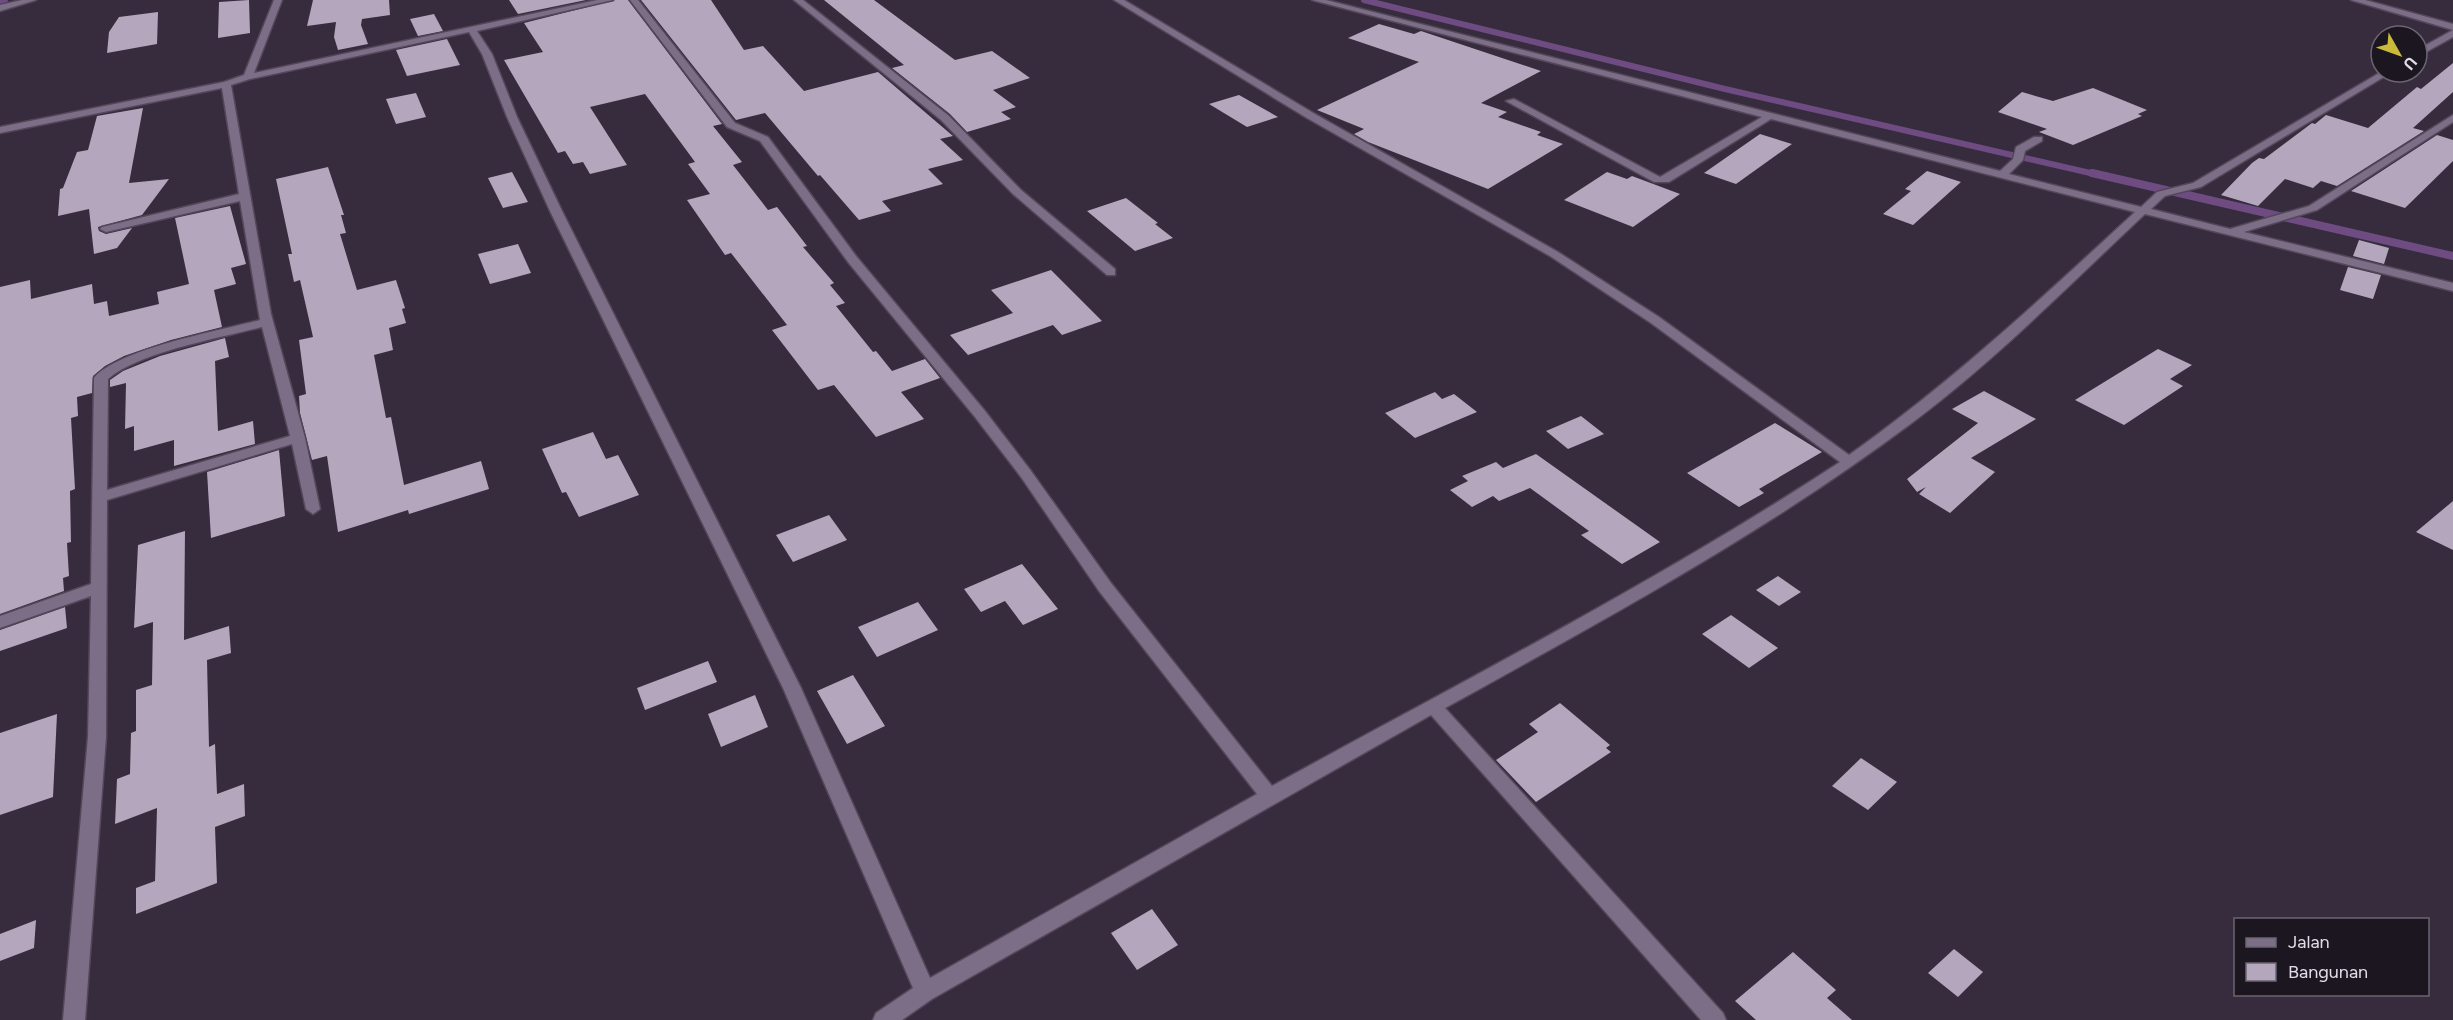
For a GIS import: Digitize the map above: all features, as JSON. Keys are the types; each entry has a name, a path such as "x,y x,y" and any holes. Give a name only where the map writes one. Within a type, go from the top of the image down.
{"street":[{"path":"0,8 32,0"},
{"path":"248,77 278,0"},
{"path":"0,130 226,84 248,77 609,0"},
{"path":"634,0 731,124 764,139 852,259 921,339 980,414 1026,474 1105,587 1269,796"},
{"path":"798,0 945,118 1017,192 1111,272"},
{"path":"1118,0 1311,116 1554,254 1655,320 1849,462"},
{"path":"1316,0 2143,211 2453,287"},
{"path":"2355,0 2453,27"},
{"path":"472,30 487,54 512,117 556,211 792,688 925,992"},
{"path":"2429,47 2453,33"},
{"path":"884,1020 925,992 1269,796 1738,537 1907,420 1991,351 2161,194 2197,185 2369,83"},
{"path":"226,84 267,322 298,438 312,509"},
{"path":"1510,101 1658,180 1665,180 1770,116"},
{"path":"2230,232 2313,208 2332,198 2453,118"},
{"path":"2002,175 2019,155 2038,139"},
{"path":"106,229 246,195"},
{"path":"74,1020 97,736 101,378 104,372 127,361 267,322"},
{"path":"98,498 298,438"},
{"path":"0,622 100,587"},
{"path":"1433,706 1715,1020"}],"building":[{"path":"249,0 250,33 218,38 219,2"},
{"path":"313,0 389,0 390,15 362,19 361,25 368,44 338,50 334,37 336,22 307,26"},
{"path":"509,0 586,0 518,14"},
{"path":"615,0 628,0 722,124 713,126 742,162 733,165 768,210 777,207 807,246 803,247 834,283 830,285 845,303 836,306 873,352 876,351 892,371 925,359 940,378 901,392 924,419 876,437 834,385 818,390 772,330 787,325 731,253 725,255 687,200 710,194 688,164 695,162 645,94 590,107 627,165 590,174 583,162 573,164 565,151 558,153 504,60 543,52 524,23"},
{"path":"641,0 711,0 744,50 763,46 804,91 878,72 953,136 940,139 963,160 928,169 943,184 882,201 891,211 859,220 765,113 736,120"},
{"path":"824,0 874,0 955,60 992,51 1030,78 993,90 1016,107 1001,112 1011,119 967,132 950,114 892,68 904,65"},
{"path":"158,12 157,44 107,53 109,32 119,17"},
{"path":"434,14 443,31 418,36 410,19"},
{"path":"1379,24 1414,34 1421,31 1541,71 1481,103 1507,112 1498,117 1541,132 1537,135 1563,144 1488,189 1368,142 1354,134 1364,129 1317,110 1419,62 1348,38"},
{"path":"447,39 460,65 407,76 396,50"},
{"path":"2453,63 2453,92 2413,128 2424,131 2337,186 2321,181 2313,188 2285,179 2258,206 2221,195 2252,163 2259,158 2264,159 2326,115 2368,128 2417,87 2421,89"},
{"path":"2093,88 2147,110 2138,114 2142,116 2073,145 2039,132 2047,129 1998,112 2022,92 2053,101"},
{"path":"416,93 426,117 396,124 386,99"},
{"path":"1239,95 1278,117 1247,127 1209,104"},
{"path":"143,108 129,183 169,179 142,215 98,227 99,231 106,234 132,228 117,248 94,254 89,209 58,216 60,189 63,188 77,152 88,150 97,116"},
{"path":"1760,134 1792,144 1736,184 1704,173"},
{"path":"2437,135 2453,140 2453,161 2405,208 2351,191"},
{"path":"328,167 344,215 341,215 346,233 340,234 357,290 396,280 405,308 402,309 406,323 389,328 393,350 374,355 386,418 391,417 404,485 481,461 489,489 409,514 408,510 338,532 327,456 312,460 300,413 299,396 306,394 299,340 313,337 300,280 294,282 288,254 292,254 276,179"},
{"path":"1927,171 1961,182 1913,225 1883,214 1911,191 1905,189"},
{"path":"512,172 528,202 503,208 488,178"},
{"path":"1607,172 1627,179 1632,176 1680,194 1633,227 1564,200"},
{"path":"1126,198 1173,238 1135,251 1087,211"},
{"path":"230,206 246,264 231,268 236,284 214,290 222,327 171,340 124,356 105,366 93,376 92,393 77,397 78,416 71,418 75,489 70,491 71,542 67,543 69,576 63,578 64,591 0,614 0,287 30,280 31,299 92,284 94,304 107,301 109,316 159,304 157,292 189,284 175,218"},
{"path":"2359,240 2389,248 2384,264 2353,256"},
{"path":"518,244 531,273 490,284 478,254"},
{"path":"2348,267 2381,275 2373,299 2340,290"},
{"path":"1051,270 1102,321 1062,335 1053,325 968,355 950,335 1013,313 991,290"},
{"path":"225,338 229,357 215,361 218,431 253,421 255,444 174,466 174,440 134,451 134,426 125,429 126,383 110,387 110,380 123,371 160,356"},
{"path":"2158,349 2192,365 2170,379 2183,386 2124,425 2075,400"},
{"path":"1984,391 2036,419 1971,458 1995,472 1950,513 1919,494 1926,487 1917,492 1907,479 1978,423 1952,409"},
{"path":"1435,392 1442,399 1454,394 1477,412 1415,438 1385,413"},
{"path":"1581,416 1604,434 1568,449 1546,431"},
{"path":"1775,423 1822,452 1759,489 1764,493 1739,507 1687,473"},
{"path":"593,432 606,459 618,455 639,495 579,517 566,492 562,493 542,449"},
{"path":"279,450 285,516 211,538 207,472"},
{"path":"1536,454 1660,542 1622,564 1581,535 1589,531 1530,488 1499,501 1493,496 1472,507 1450,490 1468,481 1462,476 1496,462 1503,468"},
{"path":"2453,501 2453,550 2416,532"},
{"path":"829,515 847,540 793,562 776,535"},
{"path":"185,531 184,640 229,626 231,653 207,660 209,747 215,744 217,794 244,784 245,816 215,827 217,883 136,914 136,888 155,881 157,808 115,824 117,779 130,774 131,733 136,731 136,690 152,685 153,622 134,628 138,545"},
{"path":"1022,564 1058,609 1023,625 1005,601 981,612 964,589"},
{"path":"1778,576 1801,592 1779,606 1756,590"},
{"path":"918,602 938,630 877,657 858,627"},
{"path":"65,607 67,628 0,651 0,630"},
{"path":"1731,615 1778,648 1749,668 1702,634"},
{"path":"708,661 717,682 645,710 637,688"},
{"path":"853,675 885,726 847,744 817,691"},
{"path":"755,695 768,727 721,747 708,714"},
{"path":"1560,703 1610,745 1606,748 1611,752 1536,802 1496,760 1538,732 1529,724"},
{"path":"57,714 53,797 0,815 0,733"},
{"path":"1861,758 1897,782 1868,810 1832,786"},
{"path":"1152,909 1178,945 1137,970 1111,933"},
{"path":"36,920 34,948 0,961 0,934"},
{"path":"1954,949 1983,972 1958,997 1928,973"},
{"path":"1793,952 1836,990 1827,998 1852,1020 1756,1020 1735,1001"}],"waterway":[{"path":"0,1 5,0"},
{"path":"1364,0 1725,89 2099,175"},
{"path":"2092,173 2453,256"}]}
